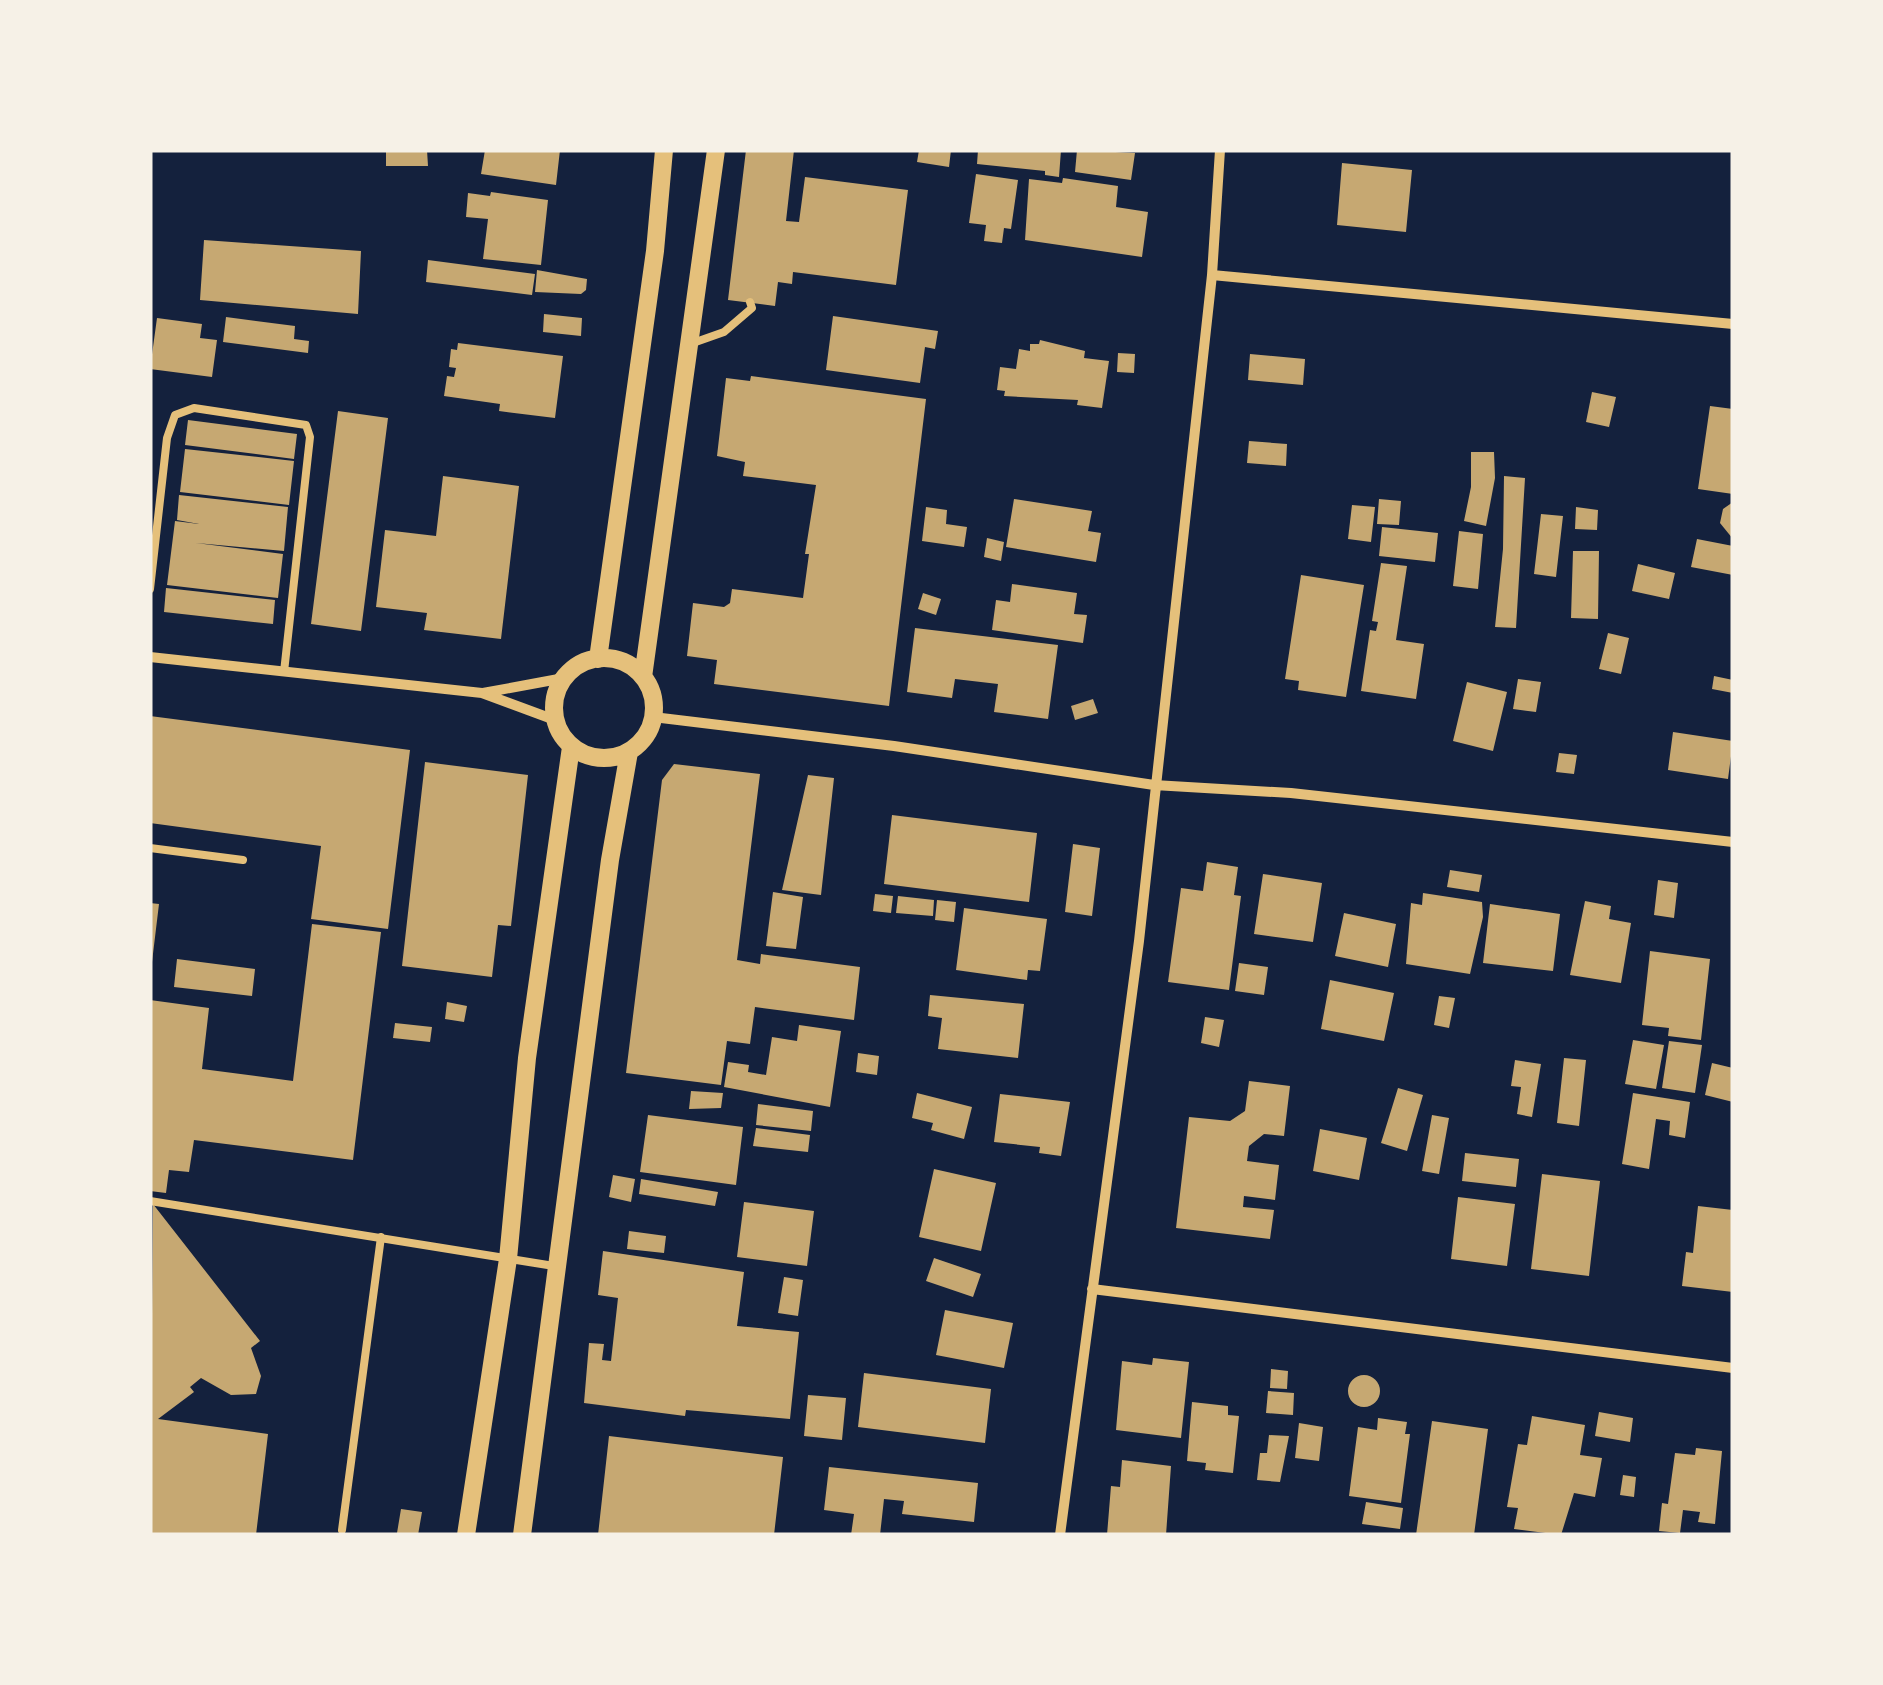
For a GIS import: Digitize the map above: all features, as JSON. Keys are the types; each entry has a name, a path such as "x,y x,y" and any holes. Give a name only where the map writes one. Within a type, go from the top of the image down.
{"street":[{"path":"598,659 645,326 664,150"},
{"path":"643,677 624,663 598,659 576,667 564,678 554,705 555,720 571,747 596,757 620,757 640,743 653,717 643,677 716,150"},
{"path":"1060,1535 1139,941 1212,275 1220,150"},
{"path":"1212,275 1733,324"},
{"path":"150,657 482,693 555,720"},
{"path":"482,693 564,678"},
{"path":"653,717 894,746 1154,785 1291,792 1733,842"},
{"path":"466,1535 508,1260 527,1058 571,747"},
{"path":"522,1535 610,860 629,752"},
{"path":"1092,1289 1733,1368"}],"lane":[{"path":"690,344 735,326 752,308 750,302"},
{"path":"150,589 167,438 175,415 194,408 306,425 310,437 284,674"},
{"path":"150,848 243,860"},
{"path":"150,1201 558,1266"},
{"path":"342,1530 382,1237"}],"building":[{"path":"386,150 427,150 428,166 386,166"},
{"path":"485,150 560,150 556,185 481,174"},
{"path":"746,150 794,150 786,221 799,222 805,177 908,190 896,285 793,272 792,284 778,282 775,306 728,300"},
{"path":"919,150 951,150 949,167 917,162"},
{"path":"978,150 1061,150 1059,177 1045,175 1045,171 977,164"},
{"path":"1077,150 1135,153 1131,180 1075,172"},
{"path":"1342,163 1412,170 1406,232 1337,225"},
{"path":"976,174 1018,180 1011,229 1004,228 1002,243 984,241 986,225 969,223"},
{"path":"1063,178 1118,186 1116,207 1148,212 1142,257 1025,240 1029,179 1062,183"},
{"path":"491,192 548,200 541,265 483,259 488,219 466,217 468,193 490,196"},
{"path":"204,240 361,251 358,314 200,300"},
{"path":"428,260 535,274 532,295 426,282"},
{"path":"537,270 587,279 586,290 581,294 535,292"},
{"path":"544,314 582,318 581,336 543,332"},
{"path":"833,316 938,331 935,349 925,347 920,383 826,370"},
{"path":"226,317 295,326 294,339 309,341 308,353 223,342"},
{"path":"157,318 202,324 200,338 217,340 212,377 150,369"},
{"path":"1040,340 1085,351 1084,358 1109,361 1102,408 1077,405 1078,400 1004,396 1005,391 997,390 1000,367 1016,369 1019,349 1030,351 1030,344 1039,344"},
{"path":"458,343 563,356 555,418 499,411 500,404 444,396 447,376 454,377 456,368 449,367 451,349 457,350"},
{"path":"1118,353 1135,354 1134,373 1117,372"},
{"path":"1250,354 1305,359 1303,385 1248,380"},
{"path":"751,376 926,399 889,706 714,684 717,660 687,656 693,603 724,607 730,603 732,589 803,598 809,554 805,554 816,485 743,476 745,462 717,456 726,378 750,381"},
{"path":"1592,392 1616,397 1609,427 1586,422"},
{"path":"1710,406 1733,409 1733,494 1698,489"},
{"path":"338,411 388,418 361,631 311,624"},
{"path":"188,420 297,434 294,459 185,445"},
{"path":"1249,441 1287,444 1286,466 1247,463"},
{"path":"185,449 294,461 289,505 180,492"},
{"path":"1471,452 1494,452 1495,478 1486,526 1464,521 1471,487"},
{"path":"443,476 519,486 501,639 424,630 427,613 376,607 385,530 436,536"},
{"path":"1504,476 1525,478 1516,628 1495,627 1503,549"},
{"path":"179,495 288,507 284,551 196,543 283,554 278,598 167,585 175,521 199,524 177,520"},
{"path":"1014,499 1092,511 1088,531 1101,533 1096,562 1006,547"},
{"path":"1379,499 1401,501 1399,525 1377,524"},
{"path":"1733,502 1733,539 1720,523 1723,509"},
{"path":"1352,505 1375,507 1371,542 1348,539"},
{"path":"926,507 947,510 946,524 967,527 964,547 922,541"},
{"path":"1576,507 1598,510 1597,530 1575,529"},
{"path":"1541,514 1563,516 1556,577 1534,574"},
{"path":"1382,527 1438,533 1435,562 1379,556"},
{"path":"1459,531 1483,534 1478,589 1453,586"},
{"path":"987,538 1004,542 1001,561 984,557"},
{"path":"1697,539 1733,546 1733,575 1691,567"},
{"path":"1573,551 1599,551 1598,619 1571,618"},
{"path":"1381,563 1407,566 1396,640 1424,644 1416,699 1361,691 1370,630 1376,631 1378,622 1372,621"},
{"path":"1638,564 1675,573 1669,599 1632,591"},
{"path":"1301,575 1364,585 1346,697 1298,690 1299,681 1285,679"},
{"path":"1012,584 1077,593 1074,614 1087,615 1083,643 992,630 996,600 1010,602"},
{"path":"166,588 275,600 273,624 164,612"},
{"path":"923,593 941,599 936,615 918,609"},
{"path":"915,628 1058,645 1048,719 994,712 998,684 955,679 952,698 907,692"},
{"path":"1608,633 1629,638 1621,674 1599,669"},
{"path":"1714,676 1733,680 1733,693 1712,689"},
{"path":"1518,679 1541,682 1536,712 1513,709"},
{"path":"1467,682 1507,692 1493,751 1453,741"},
{"path":"1093,699 1098,713 1075,720 1071,706"},
{"path":"150,716 410,750 388,929 311,919 321,846 150,823"},
{"path":"1673,732 1733,741 1728,779 1668,770"},
{"path":"1559,753 1577,755 1574,774 1556,772"},
{"path":"425,762 528,775 511,926 498,925 492,977 402,966"},
{"path":"674,764 760,774 737,960 760,964 761,954 860,967 854,1020 755,1007 750,1044 727,1041 721,1085 626,1073 662,780"},
{"path":"808,775 834,778 821,895 782,890"},
{"path":"892,815 1037,833 1029,902 884,884"},
{"path":"1073,844 1100,848 1092,916 1065,912"},
{"path":"1207,862 1238,867 1234,895 1241,896 1229,990 1168,982 1181,888 1203,891"},
{"path":"1450,870 1482,875 1479,892 1447,887"},
{"path":"1263,874 1322,883 1313,942 1254,934"},
{"path":"1658,880 1678,883 1674,918 1654,915"},
{"path":"773,892 803,897 796,949 766,946"},
{"path":"1423,893 1482,902 1483,917 1470,974 1406,964 1411,903 1422,905"},
{"path":"875,894 893,896 891,913 873,911"},
{"path":"898,896 934,900 933,916 896,913"},
{"path":"937,900 956,902 954,922 935,920"},
{"path":"1585,901 1611,906 1609,919 1631,923 1621,983 1570,975"},
{"path":"150,903 159,904 152,962 150,962"},
{"path":"1490,904 1560,914 1553,971 1483,963"},
{"path":"964,908 1047,919 1040,971 1028,970 1027,980 956,970"},
{"path":"1344,913 1396,924 1388,967 1335,956"},
{"path":"312,924 381,932 353,1160 194,1140 189,1172 169,1170 166,1193 150,1191 150,1000 209,1008 202,1069 293,1081"},
{"path":"1650,951 1710,959 1701,1040 1668,1036 1669,1028 1642,1025"},
{"path":"177,959 255,969 252,996 174,987"},
{"path":"1239,963 1268,967 1264,995 1235,991"},
{"path":"1330,980 1394,993 1384,1041 1321,1029"},
{"path":"930,995 1024,1004 1018,1058 938,1049 942,1018 928,1016"},
{"path":"1439,996 1455,998 1449,1028 1434,1025"},
{"path":"447,1002 467,1006 464,1022 445,1019"},
{"path":"1205,1017 1224,1020 1219,1047 1201,1043"},
{"path":"395,1023 432,1027 430,1042 393,1038"},
{"path":"799,1025 841,1031 830,1107 724,1087 728,1062 749,1065 748,1072 766,1075 772,1037 797,1041"},
{"path":"1633,1040 1664,1045 1656,1089 1625,1084"},
{"path":"1669,1041 1702,1045 1695,1093 1662,1088"},
{"path":"858,1053 879,1056 877,1075 856,1072"},
{"path":"1564,1058 1586,1060 1579,1126 1557,1123"},
{"path":"1515,1060 1541,1064 1532,1117 1517,1114 1521,1087 1511,1086"},
{"path":"1712,1063 1733,1068 1733,1102 1705,1095"},
{"path":"1249,1081 1290,1086 1284,1136 1264,1134 1249,1146 1247,1161 1279,1165 1275,1200 1244,1196 1243,1207 1274,1210 1270,1239 1176,1228 1189,1117 1230,1121 1245,1111"},
{"path":"1398,1088 1423,1095 1407,1151 1381,1143"},
{"path":"691,1091 723,1093 721,1108 689,1109"},
{"path":"917,1093 972,1107 964,1139 931,1130 933,1123 912,1118"},
{"path":"1633,1093 1690,1102 1685,1138 1669,1135 1670,1121 1656,1119 1649,1169 1622,1164"},
{"path":"1000,1094 1070,1102 1061,1156 1039,1153 1040,1147 994,1142"},
{"path":"758,1104 813,1111 811,1131 756,1125"},
{"path":"648,1115 743,1127 736,1185 640,1172"},
{"path":"1432,1115 1449,1118 1439,1174 1422,1171"},
{"path":"756,1128 810,1135 808,1152 753,1146"},
{"path":"1320,1129 1367,1138 1359,1180 1313,1171"},
{"path":"1465,1153 1519,1159 1516,1187 1462,1181"},
{"path":"934,1169 996,1183 981,1251 919,1237"},
{"path":"1542,1174 1600,1181 1589,1276 1531,1269"},
{"path":"613,1175 635,1179 631,1202 609,1197"},
{"path":"641,1179 718,1192 715,1206 639,1194"},
{"path":"1458,1197 1515,1204 1507,1266 1451,1259"},
{"path":"744,1202 814,1211 807,1266 737,1257"},
{"path":"153,1204 260,1341 251,1348 261,1376 256,1394 231,1395 201,1378 190,1387 194,1392 158,1419 268,1434 256,1535 150,1535"},
{"path":"1698,1206 1733,1210 1733,1292 1682,1286 1686,1252 1693,1253"},
{"path":"629,1231 666,1236 664,1253 627,1249"},
{"path":"603,1251 744,1272 737,1326 799,1332 790,1419 686,1410 685,1416 584,1403 589,1343 604,1344 602,1360 611,1361 618,1298 598,1295"},
{"path":"934,1258 981,1274 973,1297 926,1281"},
{"path":"784,1277 803,1280 798,1316 778,1313"},
{"path":"945,1310 1013,1323 1004,1368 936,1355"},
{"path":"1153,1358 1189,1362 1181,1438 1116,1430 1122,1361 1152,1365"},
{"path":"1271,1369 1288,1371 1287,1389 1270,1388"},
{"path":"864,1373 991,1389 985,1443 858,1427"},
{"path":"1364,1375 1375,1380 1380,1391 1375,1402 1364,1407 1353,1402 1348,1391 1353,1380"},
{"path":"1268,1391 1294,1393 1293,1415 1266,1413"},
{"path":"808,1395 846,1398 842,1440 804,1436"},
{"path":"1192,1402 1228,1406 1228,1415 1239,1416 1233,1473 1205,1470 1206,1463 1187,1461"},
{"path":"1599,1412 1633,1418 1630,1442 1595,1436"},
{"path":"1532,1416 1585,1425 1580,1455 1602,1458 1595,1497 1574,1493 1561,1535 1514,1529 1518,1508 1507,1507 1518,1444 1527,1445"},
{"path":"1378,1418 1407,1422 1405,1434 1410,1434 1401,1503 1349,1496 1358,1427 1377,1430"},
{"path":"1432,1421 1488,1429 1474,1535 1416,1535"},
{"path":"1299,1423 1323,1427 1319,1461 1295,1458"},
{"path":"1269,1435 1289,1436 1280,1482 1257,1480 1260,1453 1267,1453"},
{"path":"609,1436 783,1457 774,1535 598,1535"},
{"path":"1696,1448 1722,1451 1715,1524 1698,1522 1700,1512 1683,1510 1680,1533 1659,1531 1662,1503 1668,1504 1675,1453 1695,1455"},
{"path":"1122,1460 1171,1466 1166,1535 1107,1535 1111,1486 1120,1487"},
{"path":"829,1467 978,1483 974,1522 902,1514 904,1501 884,1499 880,1535 851,1535 854,1514 824,1510"},
{"path":"1623,1475 1636,1477 1634,1497 1620,1495"},
{"path":"1366,1502 1403,1508 1400,1529 1362,1524"},
{"path":"401,1509 422,1512 418,1535 397,1533"}]}
